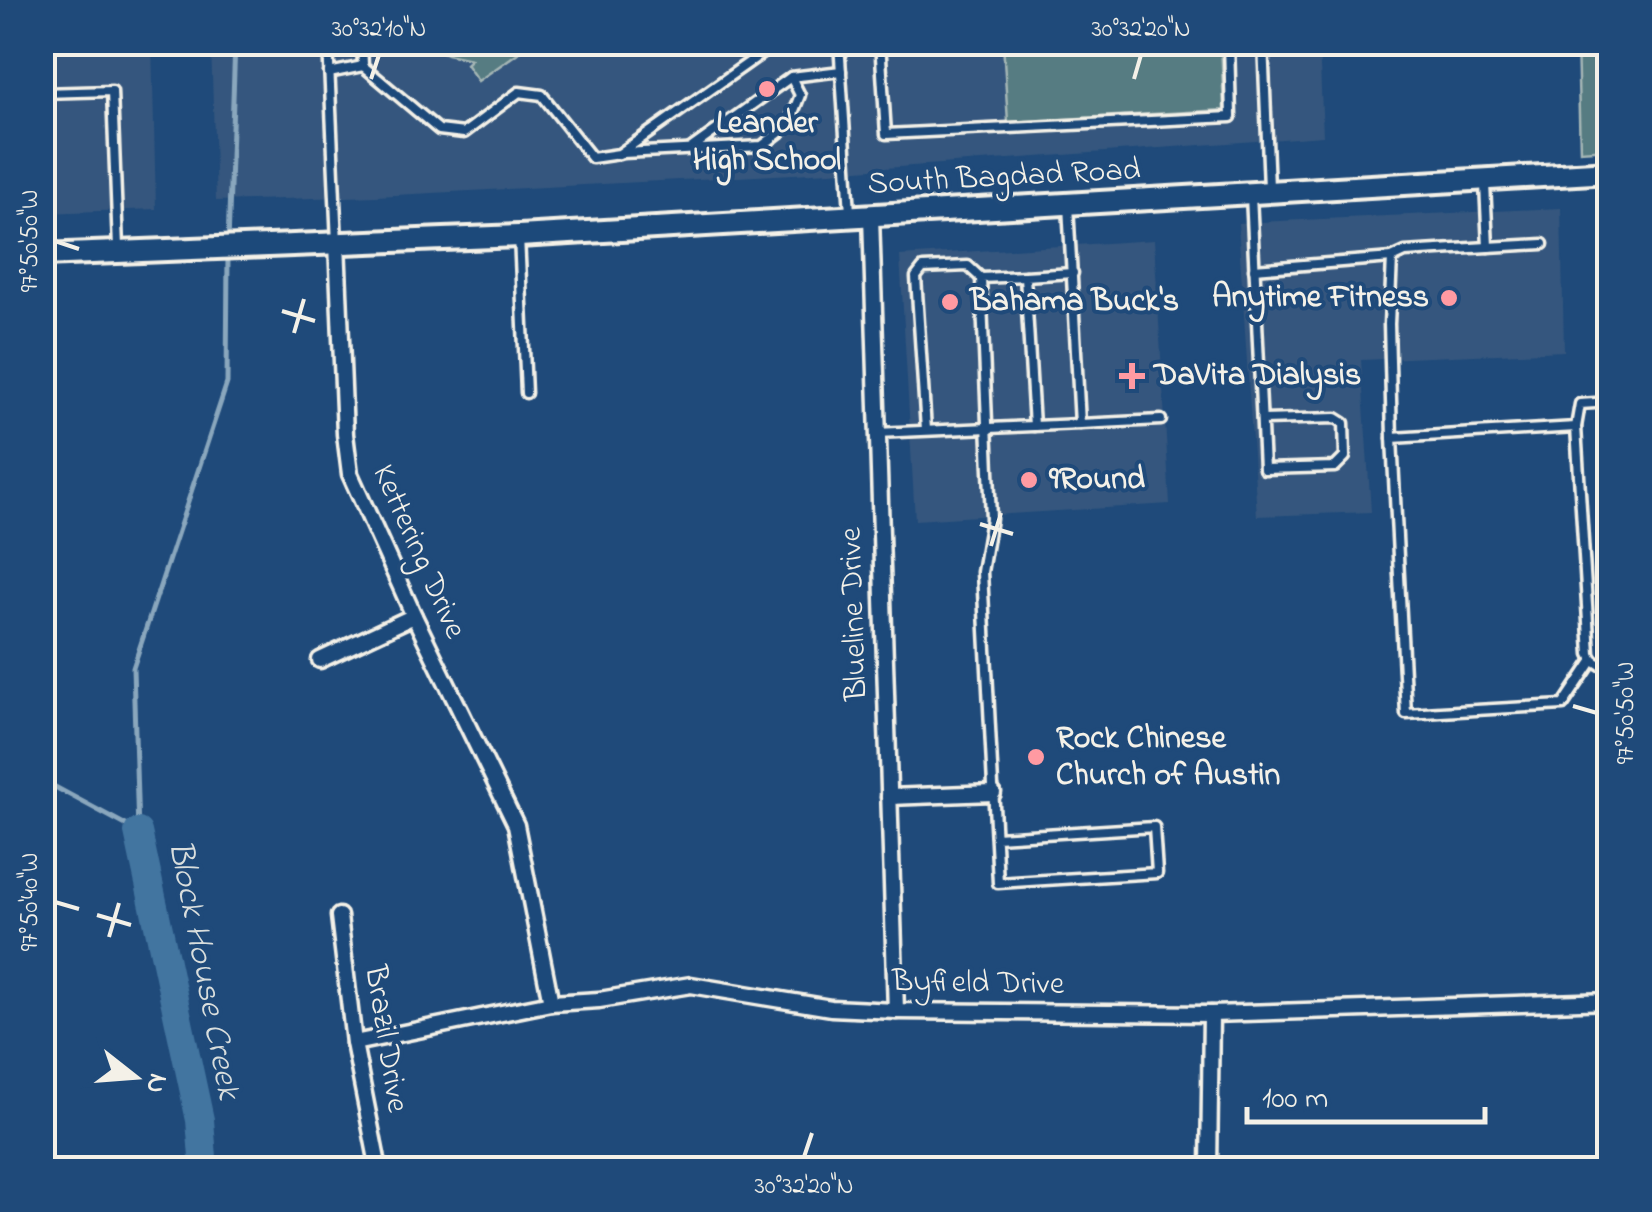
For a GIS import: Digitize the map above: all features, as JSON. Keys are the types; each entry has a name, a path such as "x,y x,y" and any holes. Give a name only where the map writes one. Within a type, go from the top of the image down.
{"main road":[{"name":"South Bagdad Road","path":"42,255 519,236 1610,172"}],"street":[{"name":"Blueline Drive","path":"861,216 876,432 896,1011"},
{"name":"Kettering Drive","path":"337,243 350,474 516,825 550,1003"},
{"path":"320,660 414,616"},
{"path":"888,797 993,793"},
{"name":"Brazil Drive","path":"339,916 354,1042 379,1170"},
{"name":"Byfield Drive","path":"354,1042 550,1003 599,1000 691,984 832,1008 896,1011 1211,1014 1610,1002"},
{"path":"1209,1170 1211,1014"}],"lane":[{"name":"Kettering Drive","path":"328,42 337,243"},
{"path":"362,42 363,66 439,130 464,132 519,92 542,95 592,158 762,146 788,126 800,96 791,77"},
{"path":"619,154 778,42"},
{"path":"861,216 839,43 878,42 886,134 1231,117 1229,42"},
{"path":"1263,42 1260,194 1254,269 1264,469 1335,467 1345,457 1344,422 1336,418 1263,420"},
{"path":"330,72 363,66"},
{"path":"690,150 791,77 841,71"},
{"path":"42,94 112,91 118,252"},
{"path":"1485,179 1488,248"},
{"path":"1068,205 1080,424"},
{"path":"519,236 526,394"},
{"path":"1254,269 1392,258 1405,252 1543,244"},
{"path":"1392,258 1392,438 1406,714 1564,705 1593,660"},
{"path":"926,430 916,277 923,268 968,266 981,278 991,519 982,572 998,883 1156,873 1154,827 996,837"},
{"path":"981,278 1073,273"},
{"path":"1026,276 1034,426"},
{"path":"1610,402 1580,404 1576,427 1590,654 1610,671"},
{"path":"876,432 1161,420"},
{"path":"1392,438 1576,427"}],"shaded area":[{"path":"42,43 152,43 156,209 43,213"},
{"name":"Leander High School","path":"211,43 1319,43 1323,136 830,172 216,201"},
{"path":"1561,208 1564,351 1361,360 1371,512 1257,516 1238,223"},
{"path":"1154,240 1170,504 915,520 900,256"}],"green space":[{"path":"424,43 532,43 478,81 466,64 471,59 447,54"},
{"path":"1003,43 1221,43 1224,110 1008,122"},
{"path":"1577,43 1609,43 1609,149 1580,151"}],"waterway":[{"path":"228,244 235,42"},
{"path":"138,832 133,668 227,383 228,255"},
{"name":"Block House Creek","path":"42,780 137,831"},
{"name":"Block House Creek","path":"138,832 200,1120 204,1170"}],"place":[{"name":"Leander High School","path":"767,89"},
{"name":"Anytime Fitness","path":"1449,298"},
{"name":"Bahama Buck's","path":"950,302"},
{"name":"DaVita Dialysis","path":"1132,376"},
{"name":"9Round","path":"1029,480"},
{"name":"Rock Chinese Church of Austin","path":"1036,757"}]}
